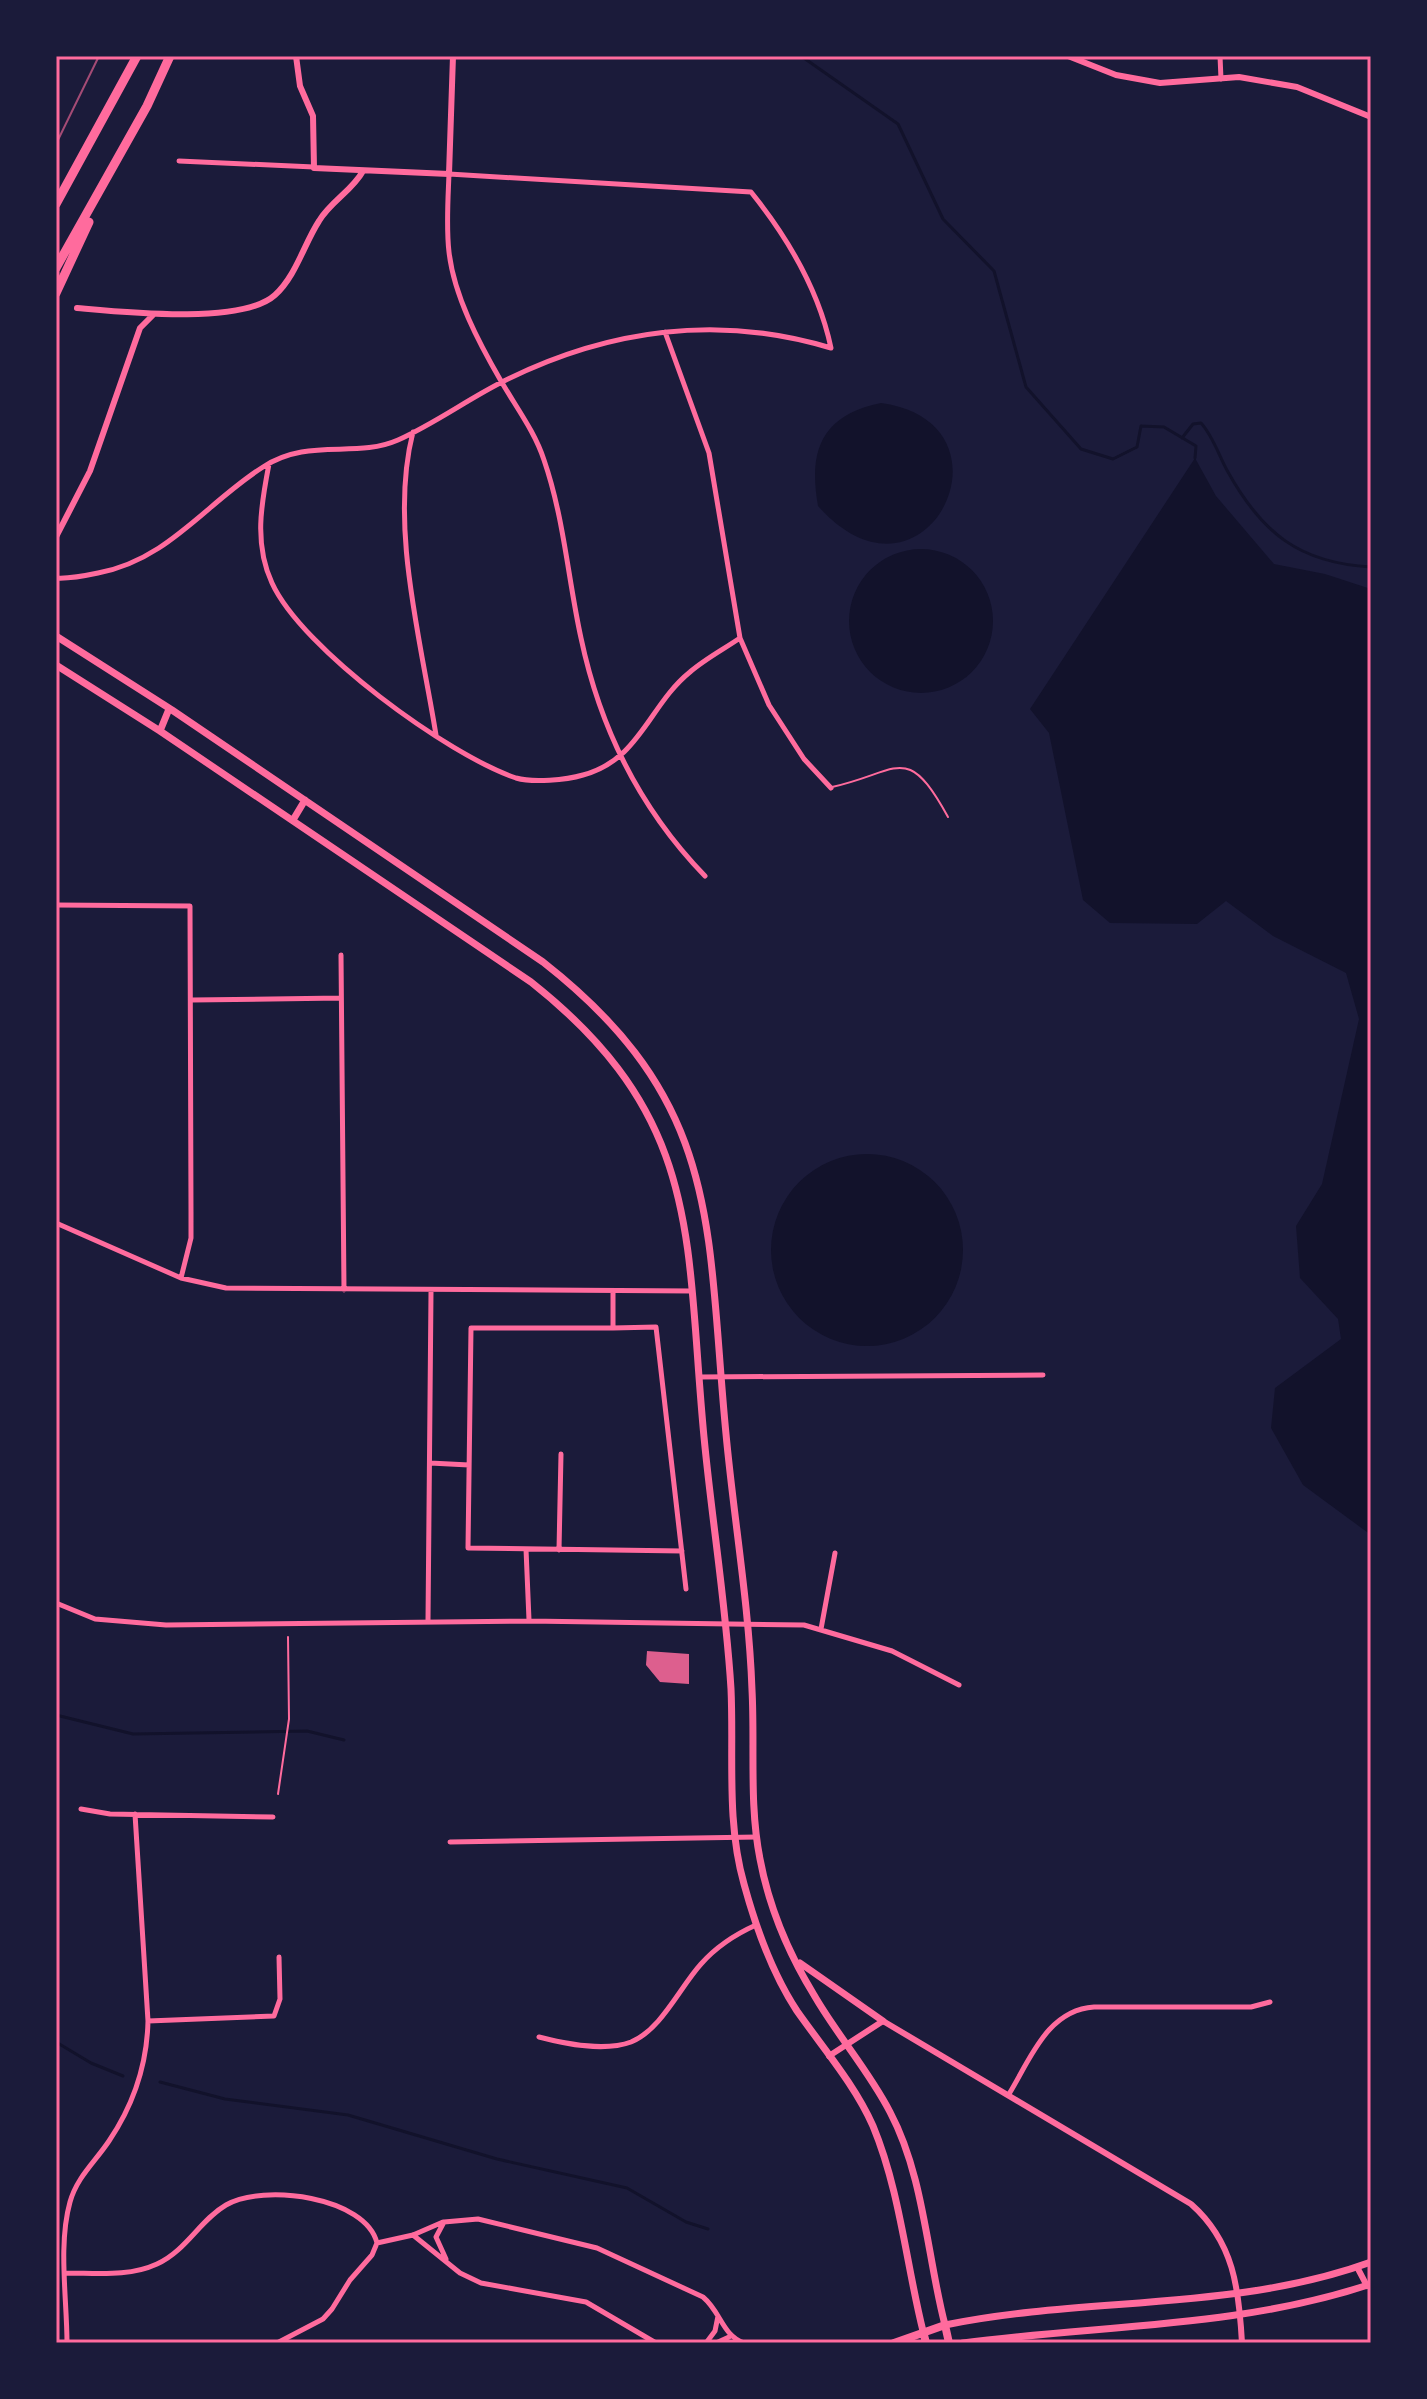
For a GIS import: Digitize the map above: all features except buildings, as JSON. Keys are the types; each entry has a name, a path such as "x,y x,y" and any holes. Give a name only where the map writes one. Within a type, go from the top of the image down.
{"highway":[{"path":"56,204 137,56"},
{"path":"56,293 170,56"},
{"path":"56,268 115,165"}],"main road":[{"path":"56,636 543,962 583,994 641,1058 685,1136 703,1197 709,1231 720,1376 748,1624 757,1837 770,1898 784,1938 814,1997 892,2114 904,2146 949,2343"},
{"path":"56,665 160,731 531,982 566,1010 623,1073 645,1106 674,1177 687,1233 698,1377 725,1622 736,1837 741,1873 756,1925 795,2007 871,2124 884,2157 926,2343"},
{"path":"160,731 169,709"},
{"path":"293,820 305,800"},
{"path":"795,1959 883,2021"},
{"path":"894,2343 945,2325 1238,2293 1310,2280 1371,2262"},
{"path":"963,2343 1240,2314 1314,2301 1369,2285"}],"street":[{"path":"296,56 300,86 313,116 314,168"},
{"path":"453,56 449,253 455,282 502,382 543,457 558,505 581,640 620,759 671,839 705,876"},
{"path":"1068,56 1116,75 1160,83 1239,77 1297,87 1371,117"},
{"path":"1220,56 1221,79"},
{"path":"56,578 104,572 141,561 284,455 319,447 395,441 502,382 571,350 665,332 729,328 795,337 831,348 824,314 802,269 751,192 179,161"},
{"path":"77,308 153,315 231,312 250,308 273,297 284,284 319,220 356,185 363,171"},
{"path":"56,537 90,471 140,328 153,315"},
{"path":"665,332 709,453 740,638 769,705 804,759 831,788"},
{"path":"413,431 405,498 406,540 436,736"},
{"path":"270,463 261,504 260,536 268,574 296,620 353,674 436,736 477,761 520,779 582,776 620,759 688,673 740,638"},
{"path":"56,905 190,906 191,1238 181,1278"},
{"path":"341,955 344,1290"},
{"path":"192,1000 341,998"},
{"path":"56,1223 181,1278 258,1290 692,1291"},
{"path":"613,1291 613,1328"},
{"path":"428,1621 431,1292"},
{"path":"682,1551 468,1548 471,1328 656,1327 682,1551 686,1589"},
{"path":"698,1377 1043,1375"},
{"path":"559,1550 561,1454"},
{"path":"430,1463 469,1465"},
{"path":"526,1549 529,1621"},
{"path":"821,1629 835,1553"},
{"path":"56,1603 95,1619 166,1625 428,1621 725,1622 821,1629 892,1651 959,1685"},
{"path":"81,1809 135,1814 273,1817"},
{"path":"67,2343 66,2273 70,2203 82,2173 109,2142 134,2098 147,2052 148,2021 135,1814"},
{"path":"450,1842 757,1837"},
{"path":"539,2037 582,2045 635,2040 651,2028 702,1962 729,1940 756,1925"},
{"path":"148,2021 274,2016 280,1999 279,1957"},
{"path":"1009,2094 1047,2031 1072,2011 1094,2007 1251,2007 1270,2002"},
{"path":"829,2056 883,2021 1191,2204 1223,2243 1234,2267 1242,2343"},
{"path":"66,2273 124,2273 156,2264 177,2252 223,2206 262,2195 347,2208 368,2222 377,2243 372,2255 323,2319 277,2343"},
{"path":"377,2243 413,2235 444,2222 478,2219 597,2248 703,2297 718,2314 730,2337 744,2343"},
{"path":"444,2222 436,2237 446,2259"},
{"path":"413,2235 460,2273 481,2283 586,2302 656,2343"},
{"path":"1357,2267 1369,2285"},
{"path":"706,2343 715,2331 718,2314"},
{"path":"716,2343 730,2337"}],"lane":[{"path":"831,788 855,782 869,773 902,767 920,774 948,817"}],"path":[{"path":"278,1794 289,1719 288,1637"}],"shaded area":[{"path":"881,403 924,418 947,444 953,476 944,507 923,531 893,543 857,537 818,506 815,486 818,452 833,426 845,416"},
{"path":"1195,458 1216,496 1274,564 1325,574 1371,589 1371,1535 1303,1485 1271,1428 1275,1388 1341,1339 1338,1319 1300,1278 1296,1226 1322,1184 1359,1019 1346,973 1273,936 1226,901 1197,924 1110,923 1083,900 1049,733 1030,709"},
{"path":"921,549 948,555 972,570 987,594 993,621 987,648 972,672 948,687 921,693 894,687 870,672 855,648 849,621 855,594 870,570 894,555"},
{"path":"867,1154 904,1161 935,1182 956,1213 963,1250 956,1287 935,1318 904,1339 867,1346 830,1339 799,1318 778,1287 771,1250 778,1213 799,1182 830,1161"}],"waterway":[{"path":"801,56 898,124 943,219 994,271 1026,387 1081,449 1113,459 1137,447 1141,426 1164,427 1196,446 1195,458"},
{"path":"1182,438 1193,424 1201,423 1241,493 1269,528 1285,541 1323,559 1371,567"},
{"path":"56,1715 133,1734 307,1731 344,1740"},
{"path":"56,2042 91,2063 123,2076"},
{"path":"160,2082 225,2099 348,2115 497,2159 627,2188 686,2222 708,2229"}],"tram line":[{"path":"56,144 99,56"}]}
